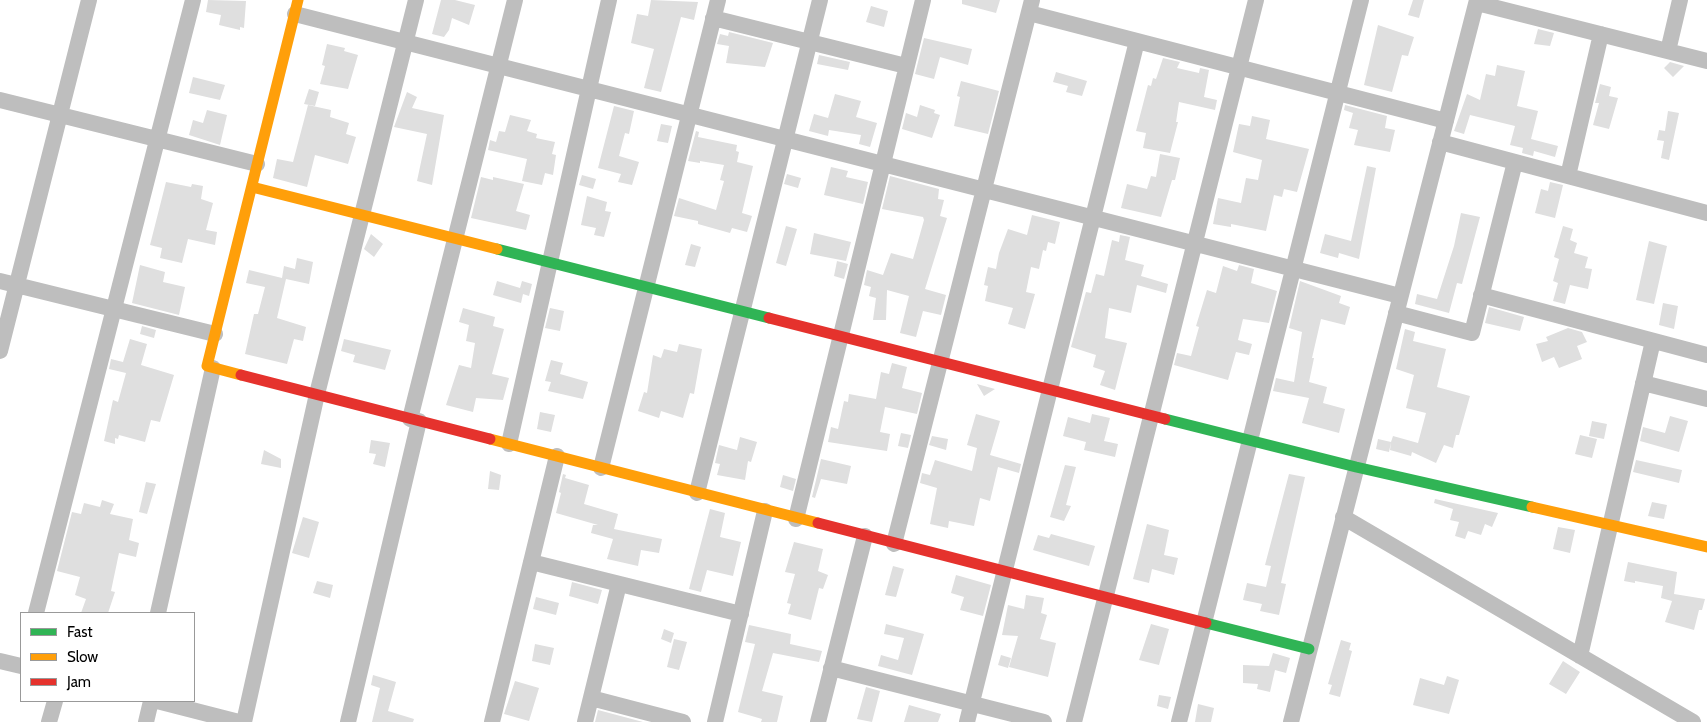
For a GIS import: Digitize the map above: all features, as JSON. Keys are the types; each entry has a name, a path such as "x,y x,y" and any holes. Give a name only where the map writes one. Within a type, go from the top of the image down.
{"street":[{"path":"0,351 89,0"},
{"path":"36,612 193,0"},
{"path":"244,722 317,394 416,0"},
{"path":"348,722 455,238 515,0"},
{"path":"509,444 609,0"},
{"path":"601,468 718,0"},
{"path":"698,493 820,0"},
{"path":"796,519 923,0"},
{"path":"1074,722 1256,0"},
{"path":"1179,722 1361,0"},
{"path":"1668,51 1680,0"},
{"path":"1290,722 1477,1 1707,61"},
{"path":"894,544 1030,6 1137,41 1446,121"},
{"path":"1309,649 796,519 207,366 296,7 406,42 1400,296"},
{"path":"713,18 906,66"},
{"path":"1568,176 1601,34"},
{"path":"967,722 1137,41"},
{"path":"0,100 257,164"},
{"path":"1440,142 1707,213"},
{"path":"1396,313 1472,333 1515,162"},
{"path":"252,187 1356,467 1707,547"},
{"path":"0,281 215,334"},
{"path":"1482,295 1707,355"},
{"path":"1580,656 1653,340"},
{"path":"158,612 213,368"},
{"path":"1643,383 1706,393"},
{"path":"492,722 557,456"},
{"path":"715,722 765,511"},
{"path":"1343,516 1693,722"},
{"path":"818,722 865,536"},
{"path":"531,562 741,614"},
{"path":"585,722 619,584"},
{"path":"0,661 20,666"},
{"path":"831,668 1044,722"},
{"path":"591,698 683,722"},
{"path":"49,722 55,702"},
{"path":"146,722 151,702"},
{"path":"161,702 240,722"}],"building":[{"path":"208,0 246,1 244,28 240,27 240,30 219,25 221,15 206,12"},
{"path":"441,0 455,0 475,5 469,25 452,18 449,30 444,37 432,34"},
{"path":"651,0 698,2 694,20 681,17 661,92 644,88 654,49 631,43 637,14 648,16"},
{"path":"962,0 1000,0 996,13 962,4"},
{"path":"1413,0 1424,0 1419,18 1408,15"},
{"path":"871,6 888,11 884,27 866,22"},
{"path":"1378,25 1414,37 1408,56 1402,55 1392,92 1364,85"},
{"path":"1538,29 1554,33 1550,46 1534,44"},
{"path":"729,32 773,43 765,67 726,63 729,46 717,44 720,34 728,36"},
{"path":"924,38 972,49 968,65 940,57 934,79 915,74"},
{"path":"327,44 345,48 344,51 358,55 348,89 320,84 325,66 322,65"},
{"path":"819,55 850,62 848,70 817,64"},
{"path":"1163,58 1180,62 1177,68 1199,73 1200,68 1209,70 1204,97 1217,100 1215,110 1179,102 1176,122 1178,122 1170,153 1143,148 1146,133 1136,131 1148,85 1151,86 1153,78 1156,79"},
{"path":"1670,62 1684,66 1673,77 1664,68"},
{"path":"1497,65 1525,71 1517,106 1538,111 1531,139 1558,146 1555,157 1534,151 1533,156 1522,153 1523,148 1510,145 1515,126 1470,115 1464,134 1454,131 1467,94 1480,100 1486,74 1495,76"},
{"path":"1056,72 1087,81 1082,96 1066,92 1068,86 1053,82"},
{"path":"193,77 225,85 220,100 189,93"},
{"path":"961,81 999,91 988,134 954,126 960,97 957,96"},
{"path":"1600,84 1611,87 1609,96 1618,98 1609,129 1593,125 1599,103 1595,103"},
{"path":"309,89 319,92 315,106 304,104"},
{"path":"407,92 417,97 412,108 444,115 432,185 417,181 427,134 394,127"},
{"path":"835,94 861,101 856,117 877,123 870,147 859,144 861,135 829,130 828,136 809,131 814,114 828,118"},
{"path":"308,105 331,110 330,117 349,123 346,134 356,137 348,164 315,155 307,187 273,178 277,159 293,162"},
{"path":"920,105 935,110 934,113 940,115 932,138 902,129 906,113 917,117"},
{"path":"1345,105 1387,116 1385,128 1395,130 1390,152 1354,145 1358,130 1349,128 1353,113 1344,110"},
{"path":"614,106 634,111 629,134 625,133 619,156 639,162 632,185 618,182 621,174 598,168"},
{"path":"207,110 227,115 220,145 189,135 193,120 203,123"},
{"path":"1668,111 1679,113 1669,160 1661,158 1664,141 1657,140 1659,130 1665,131"},
{"path":"510,115 531,120 527,131 537,134 536,138 555,142 552,154 556,155 553,175 545,173 542,185 522,181 527,159 488,150 490,140 496,142 499,131 505,132"},
{"path":"1252,116 1270,120 1266,139 1309,149 1297,192 1284,189 1282,197 1274,195 1266,231 1231,224 1231,227 1213,224 1218,198 1241,203 1246,178 1258,180 1262,160 1233,152 1239,124 1250,126"},
{"path":"661,124 672,126 668,143 657,141"},
{"path":"696,131 699,132 698,137 737,145 736,151 739,152 737,162 753,166 742,213 752,216 747,232 732,228 730,233 698,224 698,221 674,216 679,198 716,210 724,181 720,180 724,165 688,161"},
{"path":"1160,154 1180,158 1175,180 1172,180 1161,217 1121,208 1127,184 1147,189 1151,176 1156,177"},
{"path":"1367,166 1376,168 1359,259 1339,253 1338,258 1320,253 1325,234 1351,241"},
{"path":"831,167 848,171 846,177 868,182 863,204 824,195"},
{"path":"787,174 801,178 798,188 784,184"},
{"path":"582,175 596,179 593,189 579,185"},
{"path":"890,176 939,189 938,199 944,200 940,216 947,218 925,289 946,295 941,315 923,311 916,337 900,333 909,296 887,290 886,320 873,320 876,298 869,296 871,287 864,285 867,270 883,275 891,253 913,259 924,220 923,217 882,209"},
{"path":"481,177 493,180 493,177 524,184 516,211 530,215 526,230 471,218"},
{"path":"166,182 191,187 192,184 203,186 201,199 213,203 206,230 217,232 215,245 188,239 182,263 160,258 162,248 150,245"},
{"path":"1550,182 1563,185 1555,218 1535,213 1541,189 1548,191"},
{"path":"587,196 607,202 605,211 611,212 604,237 594,235 596,228 581,225"},
{"path":"1461,213 1480,217 1462,284 1457,283 1449,313 1415,304 1417,294 1437,299 1454,246"},
{"path":"1032,215 1060,222 1055,244 1048,242 1046,251 1043,250 1039,269 1031,267 1026,292 1035,294 1025,329 1008,324 1013,308 985,301 988,286 984,285 988,267 996,269 999,253 1008,229 1027,235"},
{"path":"786,226 797,229 786,266 776,263"},
{"path":"1563,226 1573,229 1570,240 1577,243 1574,253 1588,257 1585,268 1592,269 1588,289 1570,285 1565,304 1553,301 1558,283 1553,281 1559,259 1554,257"},
{"path":"814,233 851,242 846,261 810,254"},
{"path":"371,234 383,244 374,257 364,249"},
{"path":"1120,235 1130,237 1125,260 1144,265 1141,276 1168,284 1166,293 1137,285 1131,313 1109,308 1105,338 1127,343 1115,390 1100,385 1105,371 1093,367 1096,355 1071,347 1086,292 1091,293 1096,274 1104,276 1112,240 1119,242"},
{"path":"1649,241 1667,246 1654,304 1636,300"},
{"path":"691,244 701,247 695,267 685,265"},
{"path":"297,258 313,262 309,284 286,279 277,318 306,327 303,341 294,339 287,364 245,354 254,314 258,314 265,287 246,283 249,270 282,278 284,266 295,269"},
{"path":"837,261 848,264 844,279 834,276"},
{"path":"140,265 165,272 163,282 185,287 179,315 132,303"},
{"path":"1239,265 1254,269 1251,283 1277,291 1269,323 1243,319 1238,340 1252,344 1249,355 1236,352 1228,380 1174,365 1177,353 1191,356 1199,327 1196,326 1207,290 1216,293 1223,266 1237,271"},
{"path":"497,281 520,288 522,281 532,284 529,296 523,294 521,303 493,295"},
{"path":"1300,281 1341,296 1339,303 1350,307 1345,325 1321,319 1312,358 1314,358 1309,382 1327,387 1323,403 1345,409 1339,433 1302,423 1309,398 1273,391 1276,378 1294,382 1302,332 1289,328"},
{"path":"1663,303 1678,306 1674,329 1659,325"},
{"path":"1489,307 1524,317 1520,331 1485,323"},
{"path":"463,308 495,317 493,326 504,329 492,374 509,378 503,400 476,398 473,412 446,405 459,365 471,368 475,343 466,341 469,325 459,322"},
{"path":"550,308 564,311 560,331 545,328"},
{"path":"142,326 156,330 154,338 140,334"},
{"path":"1568,328 1582,332 1587,342 1577,346 1582,359 1559,368 1554,357 1542,362 1536,344 1548,341 1546,337"},
{"path":"1405,329 1415,332 1413,341 1446,349 1437,387 1470,396 1459,435 1456,435 1453,448 1444,445 1436,463 1412,452 1411,456 1390,450 1393,436 1418,443 1426,413 1406,408 1414,375 1396,369"},
{"path":"130,339 147,344 141,365 174,375 160,422 151,420 145,442 119,435 118,439 115,438 115,444 104,441 113,400 118,402 126,373 109,369 111,359 123,362"},
{"path":"344,339 391,350 385,370 353,362 355,355 341,351"},
{"path":"679,344 702,349 694,394 690,393 683,418 661,411 659,418 638,411 644,392 647,393 653,355 661,358 664,349 677,352"},
{"path":"551,360 563,363 560,374 588,382 583,399 548,391 551,382 545,381"},
{"path":"892,363 907,367 902,388 922,393 917,414 885,407 880,432 890,434 887,451 828,442 831,427 838,429 844,401 848,402 849,394 876,399 881,372 889,374"},
{"path":"977,384 995,389 984,396"},
{"path":"540,412 555,415 551,432 537,429"},
{"path":"976,414 1000,421 990,455 1021,464 1019,473 998,467 990,501 980,498 974,526 949,521 948,528 930,524 937,488 920,483 922,473 930,475 935,460 972,471 977,448 967,445"},
{"path":"1092,414 1110,418 1104,441 1118,444 1115,457 1084,450 1086,442 1063,436 1068,417 1090,423"},
{"path":"1670,416 1688,421 1679,452 1640,441 1643,427 1665,433"},
{"path":"1592,421 1607,424 1604,439 1589,436"},
{"path":"901,433 911,435 908,448 898,446"},
{"path":"1580,435 1597,439 1592,458 1575,454"},
{"path":"932,436 948,439 946,450 929,445"},
{"path":"740,437 757,442 751,462 748,461 745,480 717,475 720,464 715,463 719,445 737,450"},
{"path":"1378,439 1391,442 1389,452 1376,449"},
{"path":"371,440 390,443 385,467 373,464 376,454 369,453"},
{"path":"264,450 281,459 281,468 261,464"},
{"path":"821,459 851,466 847,484 821,479 815,498 812,497"},
{"path":"1636,460 1682,470 1679,483 1633,472"},
{"path":"1065,465 1076,467 1066,505 1071,506 1064,521 1050,517"},
{"path":"490,471 501,475 499,490 488,489"},
{"path":"563,474 566,475 565,478 589,485 584,504 618,514 614,529 662,539 659,553 641,550 638,566 607,559 613,539 591,533 593,525 598,525 556,513"},
{"path":"1289,474 1305,477 1281,583 1286,584 1279,615 1260,611 1262,604 1243,600 1247,583 1266,587 1271,566 1265,565"},
{"path":"783,475 796,479 793,491 780,487"},
{"path":"146,482 156,484 147,514 139,512"},
{"path":"1435,499 1498,513 1492,527 1485,524 1481,535 1468,531 1465,539 1455,536 1459,522 1450,520 1453,509 1434,503"},
{"path":"102,500 114,504 110,514 133,519 129,540 139,543 136,557 119,553 111,591 115,592 108,612 81,612 86,599 75,595 80,577 57,571 72,512 81,514 84,503 100,507"},
{"path":"1652,502 1667,505 1664,519 1648,516"},
{"path":"710,509 725,513 720,537 741,542 733,576 707,570 701,592 689,589"},
{"path":"303,517 319,522 309,558 292,553"},
{"path":"1147,524 1169,530 1164,555 1178,558 1174,575 1152,569 1149,583 1133,579"},
{"path":"1558,527 1575,530 1570,553 1553,549"},
{"path":"1051,534 1095,546 1089,566 1033,550 1038,535 1049,538"},
{"path":"794,542 823,549 818,571 828,575 823,589 819,588 811,620 788,614 791,604 787,603 795,574 785,572"},
{"path":"1628,562 1677,572 1674,594 1705,599 1702,610 1699,610 1694,630 1665,622 1672,601 1661,598 1663,586 1624,581"},
{"path":"893,566 904,569 896,597 885,595"},
{"path":"956,575 991,585 983,616 960,610 964,597 951,593"},
{"path":"317,581 333,585 330,598 313,593"},
{"path":"572,582 602,590 598,604 569,596"},
{"path":"1026,595 1044,598 1041,613 1047,615 1040,639 1056,643 1048,677 1009,667 1018,636 1002,635 1008,605 1024,609"},
{"path":"536,597 559,603 556,615 533,609"},
{"path":"886,624 924,634 912,675 878,666 881,655 898,660 904,638 884,634"},
{"path":"1151,624 1169,629 1159,665 1139,660"},
{"path":"749,625 791,634 790,644 822,651 819,662 773,653 762,691 783,696 777,722 761,722 762,719 738,712 755,644 745,642"},
{"path":"664,629 674,633 671,643 661,639"},
{"path":"674,639 687,642 679,670 667,667"},
{"path":"1341,640 1351,643 1349,650 1352,651 1340,697 1329,694 1332,685 1328,684"},
{"path":"535,644 554,648 550,665 532,661"},
{"path":"1273,653 1290,658 1286,673 1275,670 1270,692 1257,689 1258,684 1243,683 1243,665 1269,666"},
{"path":"1001,655 1011,658 1008,668 998,665"},
{"path":"1563,661 1580,672 1566,694 1549,684"},
{"path":"373,675 396,682 388,711 414,719 413,722 372,722 380,688 371,685"},
{"path":"1447,676 1459,680 1449,714 1413,705 1420,678 1444,685"},
{"path":"515,681 539,688 529,721 504,714"},
{"path":"866,687 880,691 872,722 857,719"},
{"path":"1159,695 1171,697 1168,709 1157,706"},
{"path":"1198,704 1214,708 1211,722 1195,722"},
{"path":"909,705 941,714 938,722 904,722"},
{"path":"598,710 643,722 595,722"}],"traffic: fast":[{"path":"497,249 769,318"},
{"path":"1165,419 1356,467 1532,507"},
{"path":"1206,623 1309,649"}],"traffic: slow":[{"path":"241,375 207,366 298,0"},
{"path":"252,187 497,249"},
{"path":"490,439 818,523"},
{"path":"1532,507 1707,547"}],"traffic: jam":[{"path":"769,318 1165,419"},
{"path":"241,375 490,439"},
{"path":"818,523 1206,623"}]}
